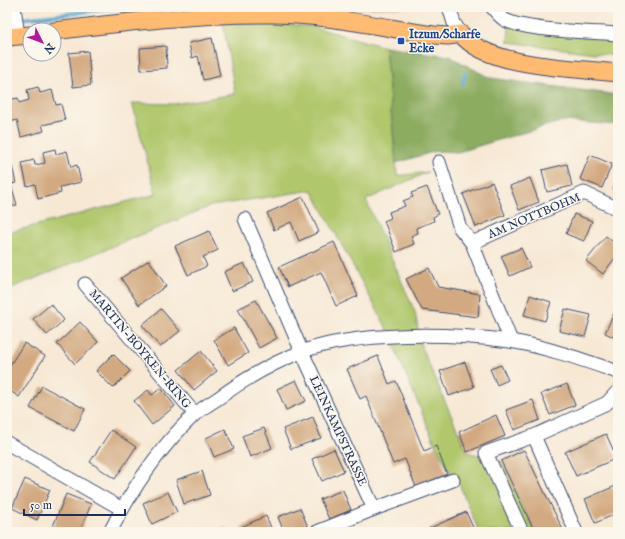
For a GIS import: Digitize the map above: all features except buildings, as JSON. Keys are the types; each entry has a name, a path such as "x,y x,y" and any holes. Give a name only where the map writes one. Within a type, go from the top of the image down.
{"main road":[{"path":"62,31 126,22 204,16 276,14 321,18 448,36 461,34 474,47 506,59 618,73"}],"street":[{"path":"14,7 18,36"},
{"path":"449,7 454,23 461,34"},
{"path":"492,7 496,13 506,20 527,26 618,34"},
{"name":"AM NOTTBOHM","path":"439,162 460,228 472,243 511,341"},
{"name":"AM NOTTBOHM","path":"472,243 584,193 618,208"},
{"path":"245,219 302,352"},
{"name":"MARTIN-BOYKEN-RING","path":"85,284 195,414"},
{"name":"MARTIN-BOYKEN-RING","path":"110,532 122,509 154,459 195,414 248,377 302,352 346,341 398,336 450,336 511,341 561,353 618,372"},
{"name":"LEINKAMPSTRASSE","path":"302,352 374,509"},
{"path":"522,532 486,453 534,436 607,403 618,391"},
{"path":"534,436 576,532"},
{"path":"7,443 122,509"},
{"path":"317,532 453,480"}],"green space":[{"path":"223,22 310,26 385,47 397,176 428,172 366,200 415,312 421,346 467,452 501,461 535,532 479,532 460,486 450,472 436,446 385,325 312,190 211,206 7,290 7,233 156,194 132,103 173,104 235,94"},
{"path":"509,26 618,39 618,56 508,42"},
{"path":"385,47 449,56 490,78 618,95 618,125 563,121 458,152 436,151 396,163"}],"waterway":[{"path":"20,19 129,7"},
{"path":"463,84 465,73"}],"place":[{"name":"Itzum/Scharfe Ecke","path":"401,41"}]}
